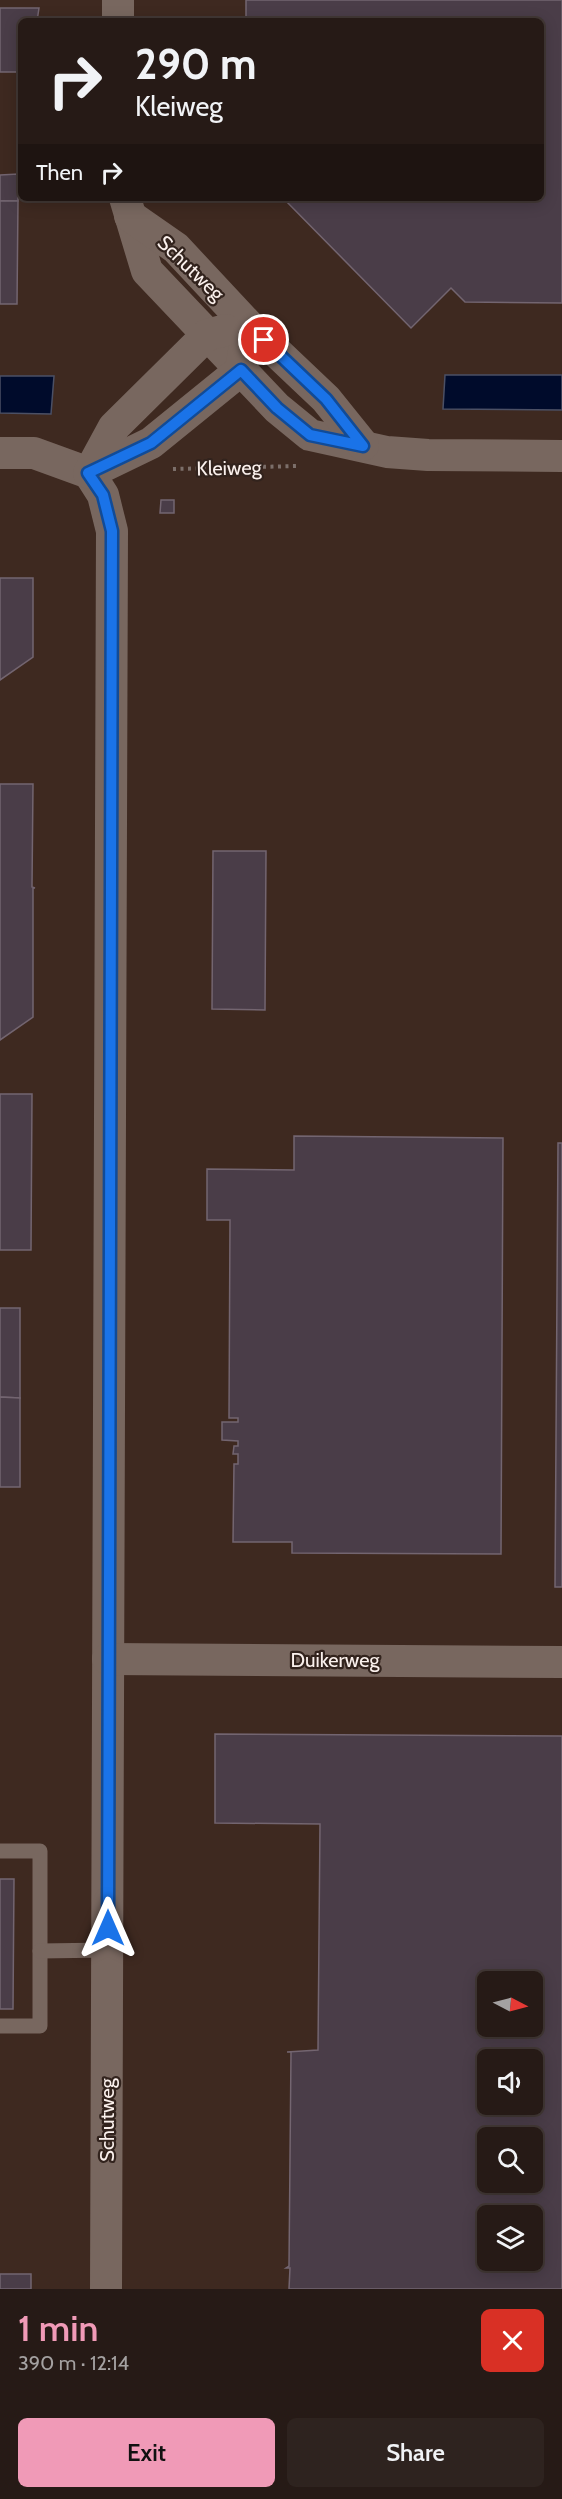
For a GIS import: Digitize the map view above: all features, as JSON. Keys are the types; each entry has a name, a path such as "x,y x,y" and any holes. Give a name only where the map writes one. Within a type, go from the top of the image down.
{"street":[{"path":"118,0 118,18"},
{"name":"Schutweg","path":"128,207 176,248 248,325"},
{"name":"Schutweg","path":"128,207 147,272 207,335"},
{"path":"88,473 114,428 207,335 248,325"},
{"path":"0,453 34,453 88,473 151,443 241,370 248,325"},
{"path":"248,325 326,399 363,446"},
{"path":"207,335 277,408 310,435 387,452 428,455 562,456"},
{"name":"Schutweg","path":"88,473 103,495 112,531 106,2289"},
{"name":"Duikerweg","path":"108,1659 562,1662"}],"lane":[{"path":"0,1851 40,1851 40,2026 0,2026"},
{"path":"40,1952 108,1950"}],"path":[{"name":"Kleiweg","path":"162,469 302,466"}],"shaded area":[{"path":"0,0 562,0 562,2289 0,2289"}],"water":[{"path":"445,375 562,375 562,410 443,409"},
{"path":"0,376 54,376 51,414 0,413"}],"building":[{"path":"246,0 562,0 562,303 465,302 451,288 411,328 286,201 544,201 544,18 246,18"},
{"path":"0,8 39,8 37,18 18,18 18,72 0,72"},
{"path":"18,174 18,201 0,201 0,175"},
{"path":"0,201 18,201 17,304 0,304"},
{"path":"161,500 174,500 174,513 160,513"},
{"path":"0,578 33,578 33,657 0,680"},
{"path":"0,784 33,784 32,887 35,888 33,888 33,1017 0,1040"},
{"path":"213,851 266,851 265,1010 212,1009"},
{"path":"0,1094 32,1094 31,1250 0,1250"},
{"path":"294,1136 503,1138 501,1554 292,1553 292,1542 233,1542 234,1464 238,1464 238,1454 233,1454 234,1446 238,1446 238,1441 222,1440 222,1422 238,1422 238,1418 229,1418 230,1220 207,1220 207,1169 294,1170"},
{"path":"558,1143 562,1143 562,1587 555,1587"},
{"path":"0,1308 20,1308 20,1398 0,1397"},
{"path":"0,1397 20,1398 20,1487 0,1487"},
{"path":"215,1734 562,1736 562,2289 289,2289 290,2268 286,2268 289,2266 291,2052 287,2052 318,2050 320,1824 215,1823"},
{"path":"0,1879 14,1879 13,2009 0,2009"},
{"path":"0,2274 31,2274 31,2289 0,2289"}],"route":[{"path":"108,1928 113,817 112,531 103,495 88,473 151,443 241,370 277,408 310,435 363,446 326,399 264,340"}]}
